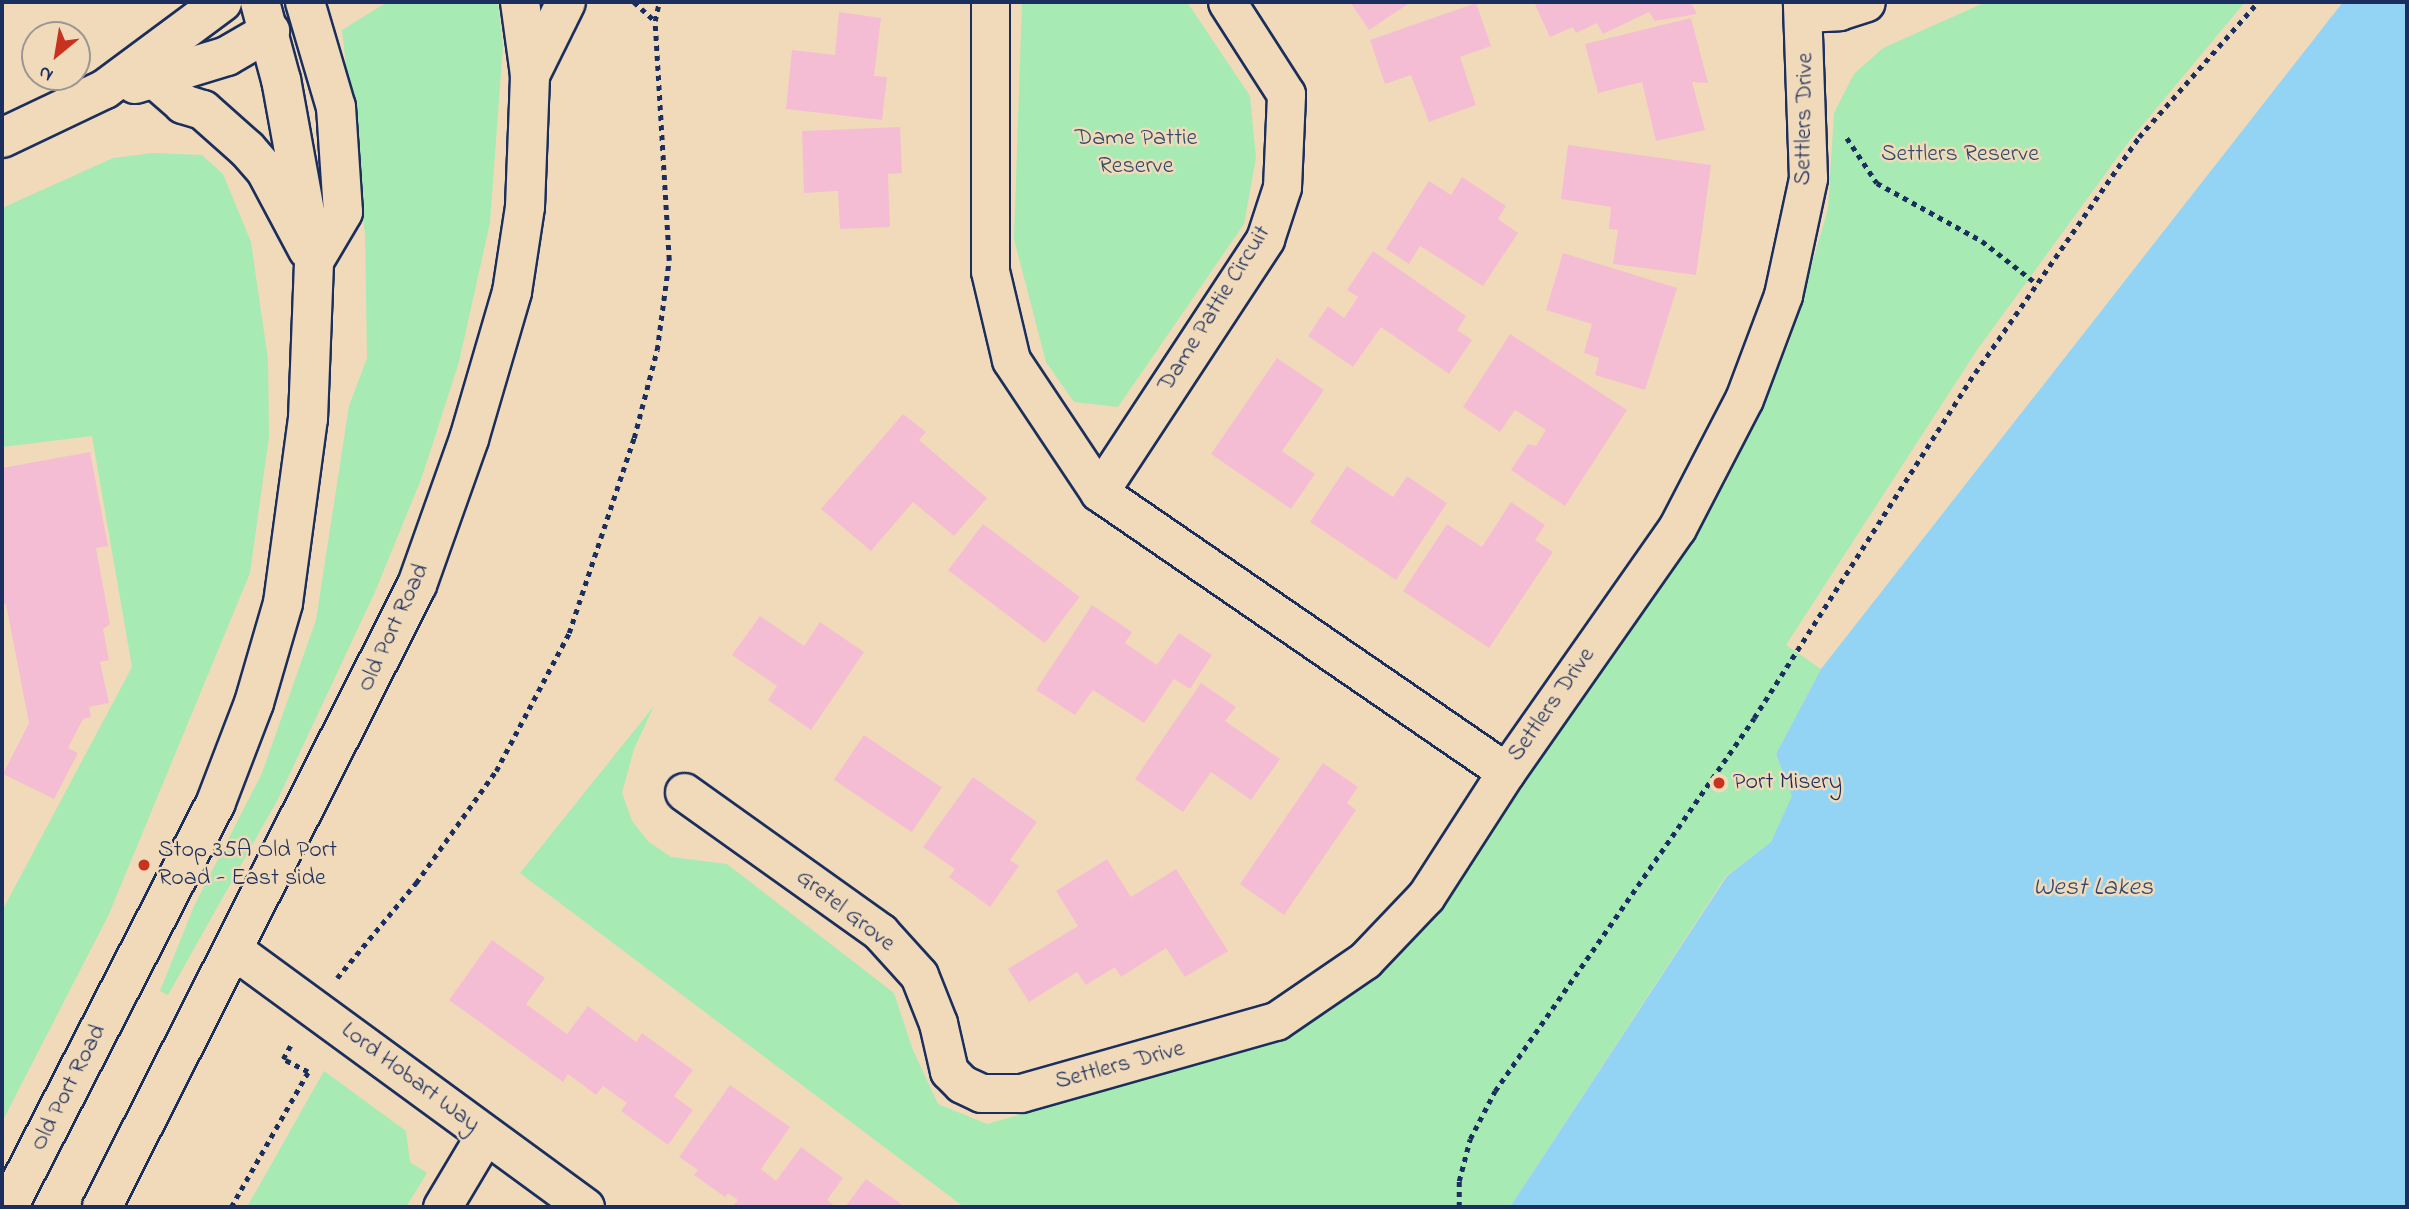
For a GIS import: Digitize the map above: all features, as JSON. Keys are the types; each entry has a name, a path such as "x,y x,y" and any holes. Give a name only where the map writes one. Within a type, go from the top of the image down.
{"main road":[{"path":"2,138 105,89 222,2"},
{"name":"Old Port Road","path":"102,1207 417,585 469,439 512,292 525,207 530,75 520,2"},
{"path":"530,75 566,2"},
{"path":"105,89 157,81 226,56 265,16 307,3 335,107 343,212 314,261 253,157 203,110 183,104 157,81"},
{"name":"Old Port Road","path":"8,1207 216,802 254,703 283,603 307,419 314,261 265,16"}],"street":[{"path":"990,2 990,271 1011,360 1099,492 1506,772"},
{"name":"Dame Pattie Circuit","path":"1099,492 1265,239 1282,187 1286,94 1227,2"},
{"path":"1804,7 1839,11 1866,2"},
{"name":"Settlers Drive","path":"949,1071 981,1093 1021,1093 1276,1021 1365,960 1426,896 1506,772 1677,528 1744,398 1783,295 1808,178 1804,7"},
{"name":"Gretel Grove","path":"684,792 880,932 919,975 938,1023 949,1071"},
{"name":"Lord Hobart Way","path":"234,950 585,1207"},
{"path":"442,1207 485,1135"}],"path":[{"path":"634,2 654,21"},
{"path":"330,987 416,883 496,771 569,633 647,387 669,260 654,21 659,2"},
{"path":"1459,1207 1459,1181 1470,1139 1495,1091 1754,718 1975,373 2139,137 2258,2"},
{"path":"1843,132 1877,183 1982,242 2037,284"},
{"path":"231,1207 307,1072 283,1059 300,1030"}],"green space":[{"path":"387,2 498,2 503,45 490,223 459,362 422,477 375,592 278,799 168,995 160,991 194,906 262,773 316,620 349,406 367,358 365,235 342,30"},
{"name":"Dame Pattie Reserve","path":"1022,2 1187,2 1250,96 1256,158 1244,224 1118,407 1074,402 1046,362 1014,239"},
{"name":"Settlers Reserve","path":"1986,2 2245,2 2130,140 1977,350 1786,645 1821,669 1776,754 1793,796 1771,842 1726,876 1510,1207 964,1207 520,873 654,706 634,749 622,793 632,821 649,842 671,857 727,864 894,993 913,1050 938,1104 987,1124 1259,1046 1329,1012 1425,928 1726,482 1789,343 1828,209 1834,113 1854,74 1883,48"},
{"path":"153,153 202,155 223,174 251,242 268,359 269,437 250,573 109,914 2,1122 2,911 132,667 92,436 2,447 2,208 113,158"},
{"path":"324,1071 406,1131 410,1162 427,1173 406,1207 247,1207"}],"water":[{"name":"West Lakes","path":"2343,2 2407,2 2407,1207 1510,1207 1727,876 1771,842 1792,796 1776,754 1821,669"}],"building":[{"path":"1350,2 1411,2 1369,30"},
{"path":"1543,2 1691,2 1697,14 1655,21 1649,12 1603,34 1597,23 1576,33 1573,27 1550,37 1535,5"},
{"path":"1476,3 1491,46 1460,57 1476,105 1429,122 1411,75 1385,84 1370,40"},
{"path":"839,12 881,18 874,76 887,77 882,120 786,109 792,50 835,55"},
{"path":"1691,18 1708,83 1692,82 1705,130 1656,141 1642,82 1598,93 1585,44"},
{"path":"900,127 902,173 888,174 890,227 840,229 838,191 804,193 802,131"},
{"path":"1568,145 1711,165 1696,275 1613,264 1618,230 1609,229 1611,207 1561,199"},
{"path":"1462,177 1506,206 1498,219 1518,233 1483,286 1420,246 1409,264 1386,249 1429,181 1451,195"},
{"path":"1373,251 1466,316 1457,330 1472,340 1449,374 1381,327 1353,367 1308,336 1328,306 1344,318 1358,297 1347,290"},
{"path":"1563,253 1677,288 1645,390 1595,375 1599,358 1584,353 1592,324 1546,310"},
{"path":"1510,334 1627,410 1565,506 1511,470 1528,444 1536,446 1546,430 1515,410 1500,432 1463,407"},
{"path":"1277,358 1324,390 1282,451 1315,474 1291,509 1211,454"},
{"path":"903,414 926,432 919,440 987,498 954,536 913,502 871,551 821,509"},
{"path":"90,452 108,546 96,548 110,624 103,629 109,660 100,662 109,703 89,707 91,717 83,719 68,748 78,753 54,799 3,774 29,723 6,604 2,605 2,468"},
{"path":"1347,466 1393,497 1407,476 1447,503 1396,580 1310,522"},
{"path":"1511,502 1545,525 1535,540 1553,552 1489,648 1403,591 1447,524 1482,547"},
{"path":"983,524 1080,597 1045,643 948,570"},
{"path":"1092,605 1132,632 1125,643 1157,665 1179,633 1212,655 1190,689 1174,679 1144,723 1093,690 1075,715 1036,690"},
{"path":"760,616 804,646 820,622 864,652 811,730 768,700 777,686 732,655"},
{"path":"1201,683 1236,707 1225,721 1280,759 1251,800 1211,772 1183,812 1135,779"},
{"path":"864,735 942,788 912,832 834,780"},
{"path":"1323,763 1358,787 1347,803 1356,810 1284,915 1240,884"},
{"path":"973,777 1037,822 1010,860 1019,866 990,907 949,877 955,869 923,847"},
{"path":"1107,859 1131,897 1176,869 1228,951 1185,977 1166,948 1121,977 1115,967 1086,985 1077,972 1029,1002 1008,969 1078,926 1056,891"},
{"path":"492,940 545,978 526,1004 567,1034 588,1006 636,1042 642,1033 693,1070 674,1096 693,1110 668,1145 621,1111 627,1103 603,1086 596,1095 568,1074 563,1082 449,1000"},
{"path":"730,1085 790,1127 761,1169 776,1181 801,1147 843,1178 827,1200 836,1207 732,1207 738,1200 728,1193 725,1197 694,1175 698,1170 679,1157"},
{"path":"866,1179 905,1207 845,1207"}],"place":[{"name":"Port Misery","path":"1719,783"},
{"name":"Stop 35A Old Port Road - East side","path":"144,865"}]}
